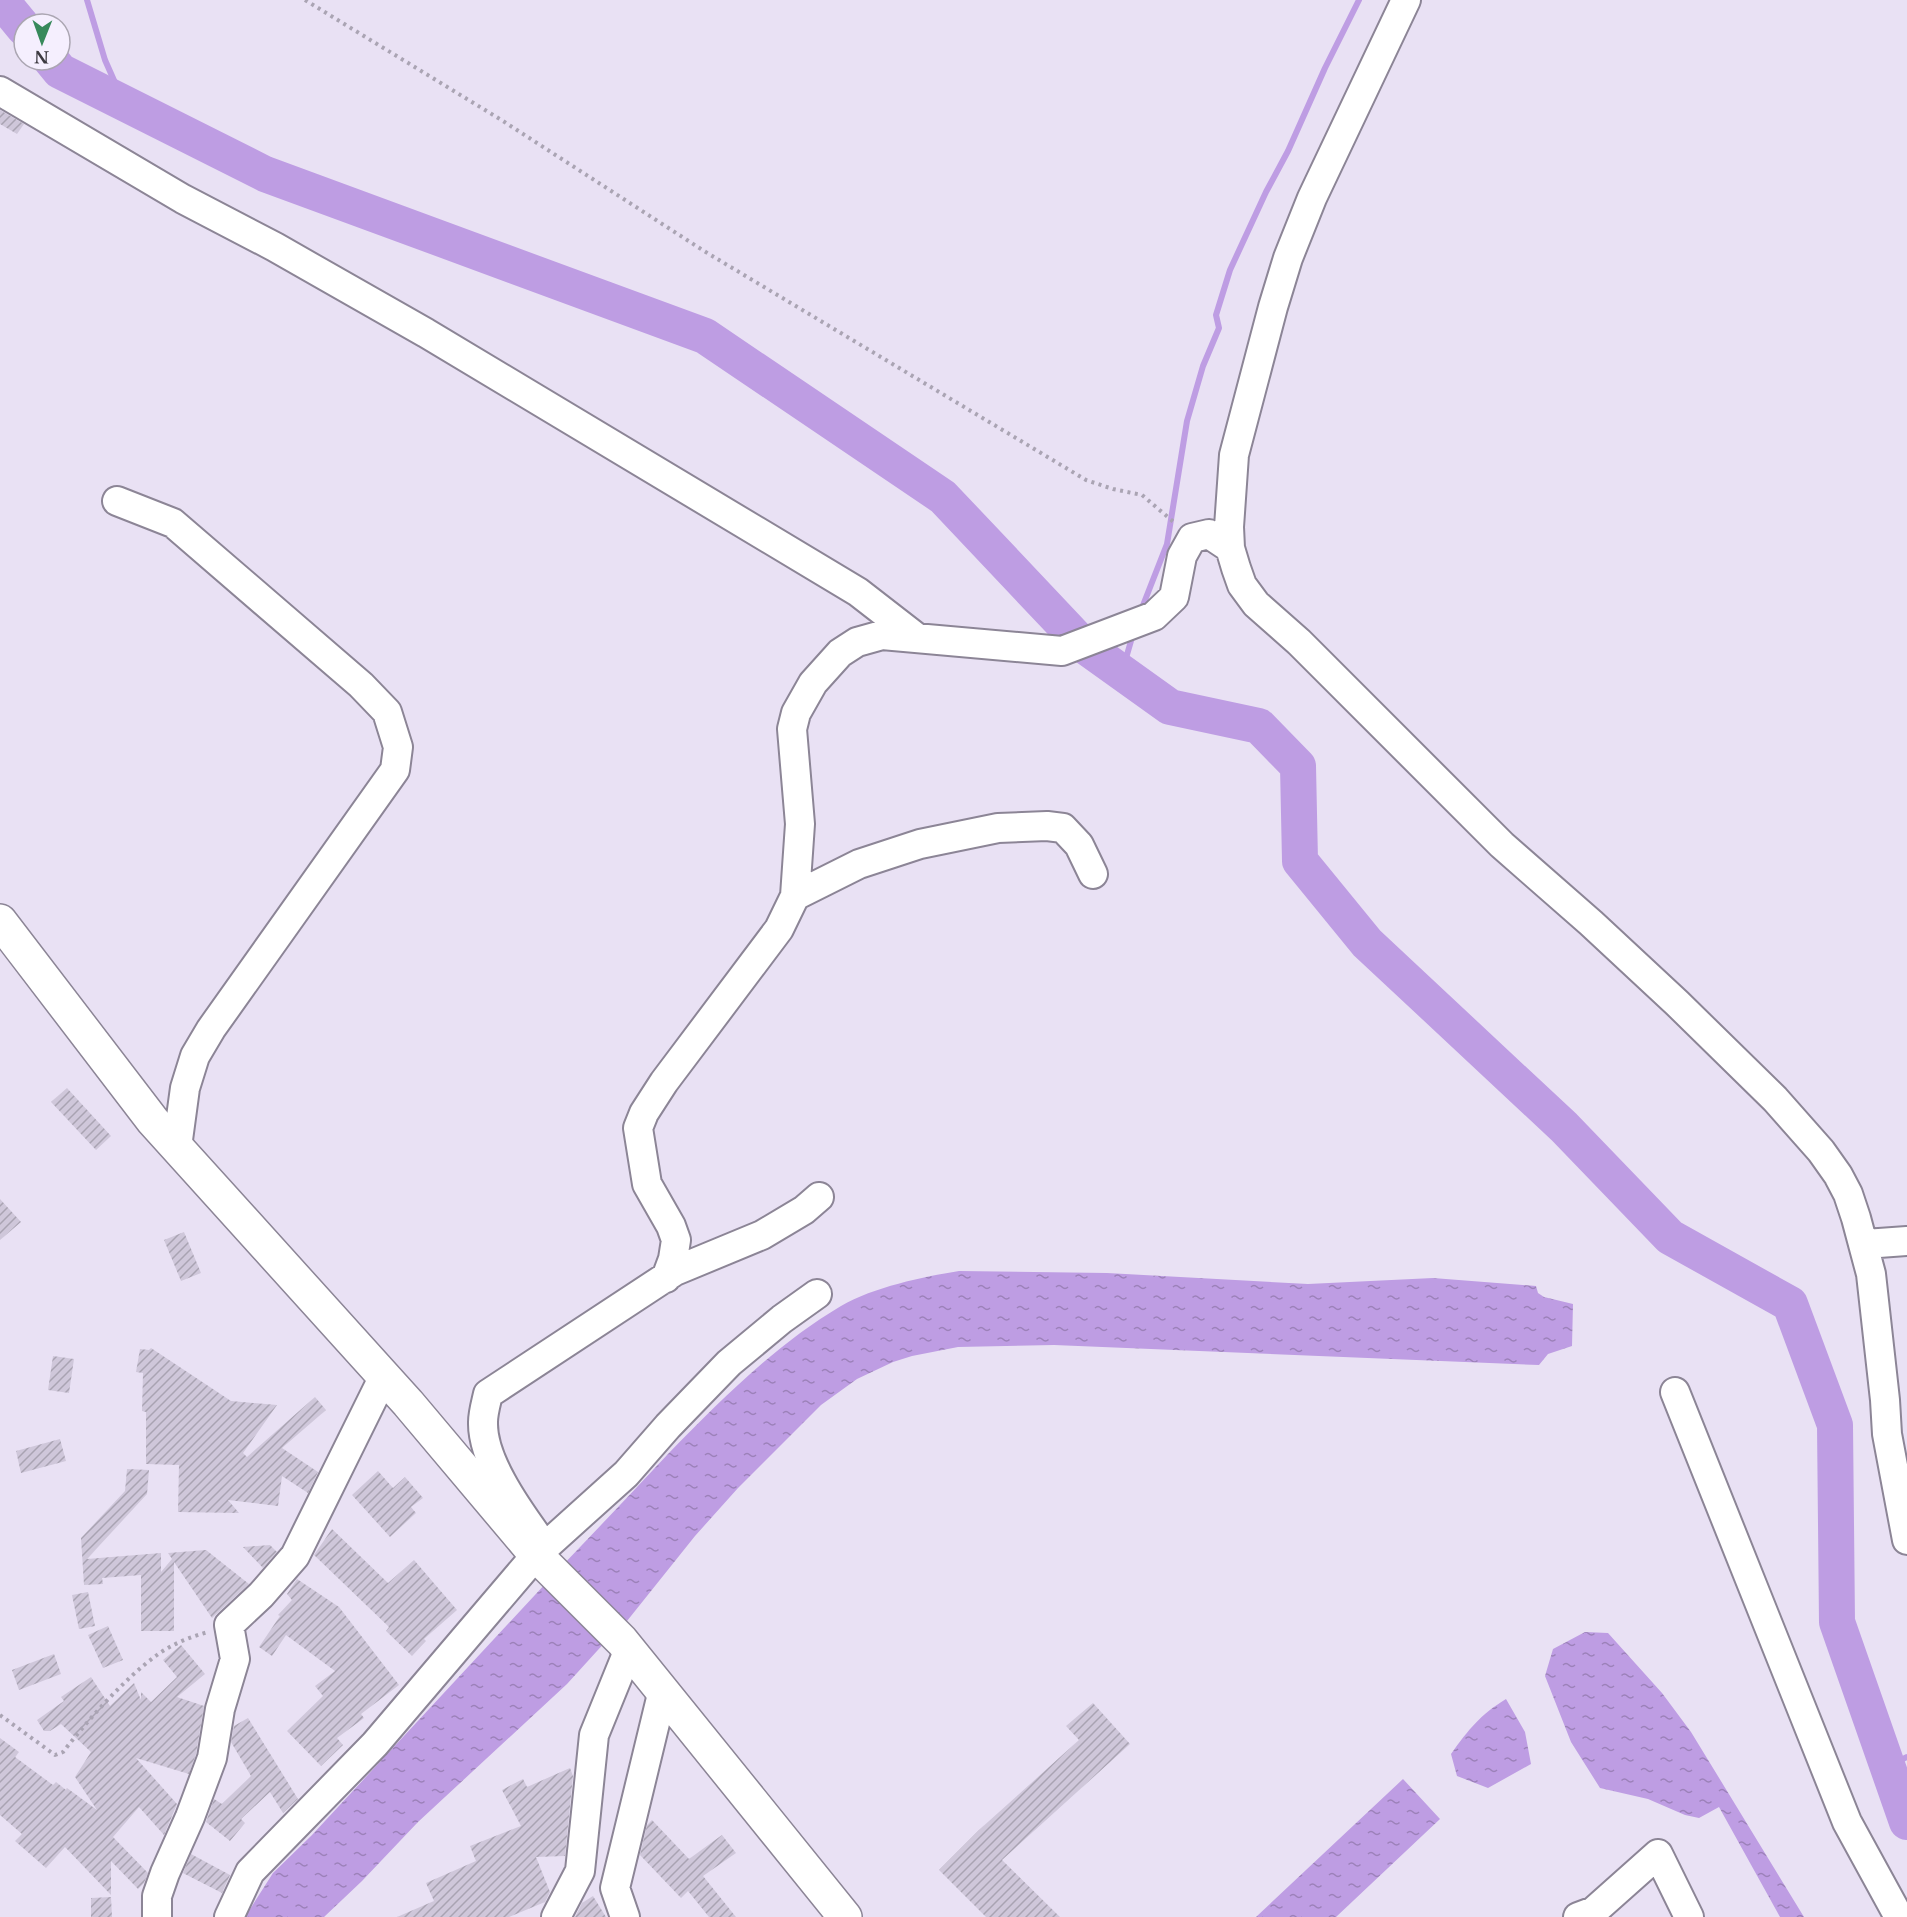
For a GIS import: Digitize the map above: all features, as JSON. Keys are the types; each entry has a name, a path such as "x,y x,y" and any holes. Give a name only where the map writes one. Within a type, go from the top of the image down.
{"main road":[{"path":"2,928 153,1121 408,1403 542,1556 625,1645 845,1917"}],"street":[{"path":"1406,0 1312,198 1288,258 1256,367 1234,455 1229,527 1230,548 1242,585 1256,604 1299,642 1502,844 1677,1003 1775,1099 1821,1151 1838,1175 1848,1194 1865,1244 1896,1400 1887,1434 1907,1540"},
{"path":"0,91 183,199 275,247 426,333 858,592 916,637"},
{"path":"117,501 173,523 361,685 387,712 399,747 395,770 211,1029 195,1056 185,1089 177,1147"},
{"path":"666,1278 673,1259 676,1240 647,1184 638,1128 644,1113 664,1082 779,929 795,896 800,824 792,729 796,713 813,682 840,653 857,642 882,635 1062,651 1154,616 1174,597 1182,556 1192,538 1209,534 1230,548"},
{"path":"795,896 859,864 920,844 998,828 1047,826 1063,828 1079,845 1093,874"},
{"path":"542,1556 487,1448 483,1422 488,1394 675,1272 762,1235 804,1210 819,1197"},
{"path":"1865,1244 1907,1241"},
{"path":"229,1917 250,1872 375,1744 542,1556 626,1474 668,1426 729,1363 817,1294"},
{"path":"157,1917 157,1896 212,1758 220,1710 235,1659 229,1625 261,1595 295,1556 383,1378"},
{"path":"1675,1392 1847,1822 1899,1917"},
{"path":"556,1917 580,1871 594,1736 625,1645"},
{"path":"625,1917 615,1887 663,1690"},
{"path":"1578,1917 1594,1911 1658,1854 1689,1917"},
{"path":"580,1871 615,1887"}],"path":[{"path":"305,0 503,121 704,250 1086,480 1142,495 1180,527"},
{"path":"0,1714 55,1755 63,1752 115,1694 156,1656 175,1644 229,1625"}],"water":[{"path":"959,1271 1107,1273 1308,1284 1433,1278 1536,1286 1538,1293 1544,1297 1573,1304 1572,1346 1548,1354 1539,1365 1054,1345 958,1347 912,1356 857,1379 821,1405 738,1488 695,1536 623,1626 561,1567 708,1414 750,1374 794,1338 841,1306 868,1293 914,1280"},
{"path":"547,1582 607,1640 567,1684 418,1822 324,1917 245,1917 273,1873 312,1835"},
{"path":"1585,1632 1608,1633 1662,1693 1691,1732 1804,1917 1780,1917 1719,1807 1699,1818 1685,1815 1648,1799 1600,1788 1571,1742 1545,1676 1553,1649"},
{"path":"1506,1699 1525,1732 1531,1764 1488,1788 1457,1776 1451,1754 1476,1723"},
{"path":"1403,1779 1440,1819 1336,1917 1256,1917"}],"building":[{"path":"0,110 24,124 17,134 0,124"},
{"path":"67,1088 111,1136 96,1150 51,1102"},
{"path":"0,1199 21,1222 0,1240"},
{"path":"184,1232 201,1273 181,1281 164,1240"},
{"path":"151,1348 231,1401 277,1405 243,1453 247,1457 315,1397 326,1410 282,1448 318,1472 308,1493 282,1476 278,1506 228,1500 239,1513 178,1512 179,1465 146,1464 146,1412 142,1411 143,1373 136,1372 140,1349 149,1350"},
{"path":"53,1356 74,1359 69,1393 48,1390"},
{"path":"60,1439 66,1461 21,1473 16,1451"},
{"path":"127,1469 149,1470 147,1494 87,1559 161,1553 161,1572 172,1559 168,1553 206,1550 249,1584 212,1618 174,1562 174,1631 141,1631 141,1575 102,1578 103,1584 84,1585 81,1538 125,1491"},
{"path":"378,1471 393,1488 405,1477 423,1498 411,1507 416,1513 390,1537 352,1495"},
{"path":"332,1529 388,1583 414,1560 457,1610 424,1639 426,1641 412,1656 386,1631 389,1627 314,1555"},
{"path":"270,1545 277,1552 263,1568 243,1547"},
{"path":"297,1579 339,1607 399,1685 361,1714 364,1718 337,1738 343,1745 321,1766 287,1731 323,1696 315,1686 335,1671 286,1635 272,1656 259,1647 280,1616 278,1615 292,1600 287,1594"},
{"path":"88,1592 95,1626 79,1629 72,1595"},
{"path":"108,1626 123,1660 103,1668 88,1635"},
{"path":"181,1645 205,1674 177,1697 204,1706 196,1754 189,1774 136,1758 177,1804 164,1835 139,1807 113,1837 148,1873 144,1883 138,1889 111,1861 111,1895 65,1847 46,1868 15,1841 22,1834 0,1815 0,1738 19,1752 15,1757 53,1785 56,1782 66,1790 67,1788 97,1810 75,1777 91,1752 61,1724 50,1731 44,1731 37,1720 64,1701 61,1697 91,1677 110,1706 134,1683 141,1700 141,1692 151,1702 177,1677 163,1660"},
{"path":"54,1654 61,1674 19,1690 12,1670"},
{"path":"1093,1703 1130,1744 1002,1860 1060,1917 986,1917 939,1870 979,1830 1079,1740 1066,1726"},
{"path":"248,1718 298,1799 283,1813 270,1792 241,1819 245,1823 230,1841 206,1822 214,1799 222,1804 251,1776 231,1742 234,1726"},
{"path":"570,1768 573,1776 565,1856 536,1857 550,1892 545,1902 509,1917 397,1917 434,1901 426,1883 476,1861 470,1846 521,1826 502,1790 523,1779 527,1787"},
{"path":"652,1820 689,1859 722,1835 736,1853 703,1876 736,1917 709,1917 688,1891 681,1898 640,1855 647,1825"},
{"path":"191,1854 230,1875 222,1893 183,1873"},
{"path":"593,1896 606,1917 575,1917 582,1903"},
{"path":"111,1897 112,1917 91,1917 91,1898"}],"waterway":[{"path":"1,0 12,13"},
{"path":"87,0 105,60 124,103"},
{"path":"1140,613 1167,544 1187,421 1203,366 1219,328 1216,315 1230,270 1359,0"},
{"path":"62,72 265,174 705,336 943,497 1082,644 1170,707 1259,726 1298,766 1300,861 1367,943 1564,1127 1670,1237 1790,1304 1835,1425 1837,1622 1907,1822"},
{"path":"1122,672 1133,634"},
{"path":"1887,1767 1907,1757"}]}
